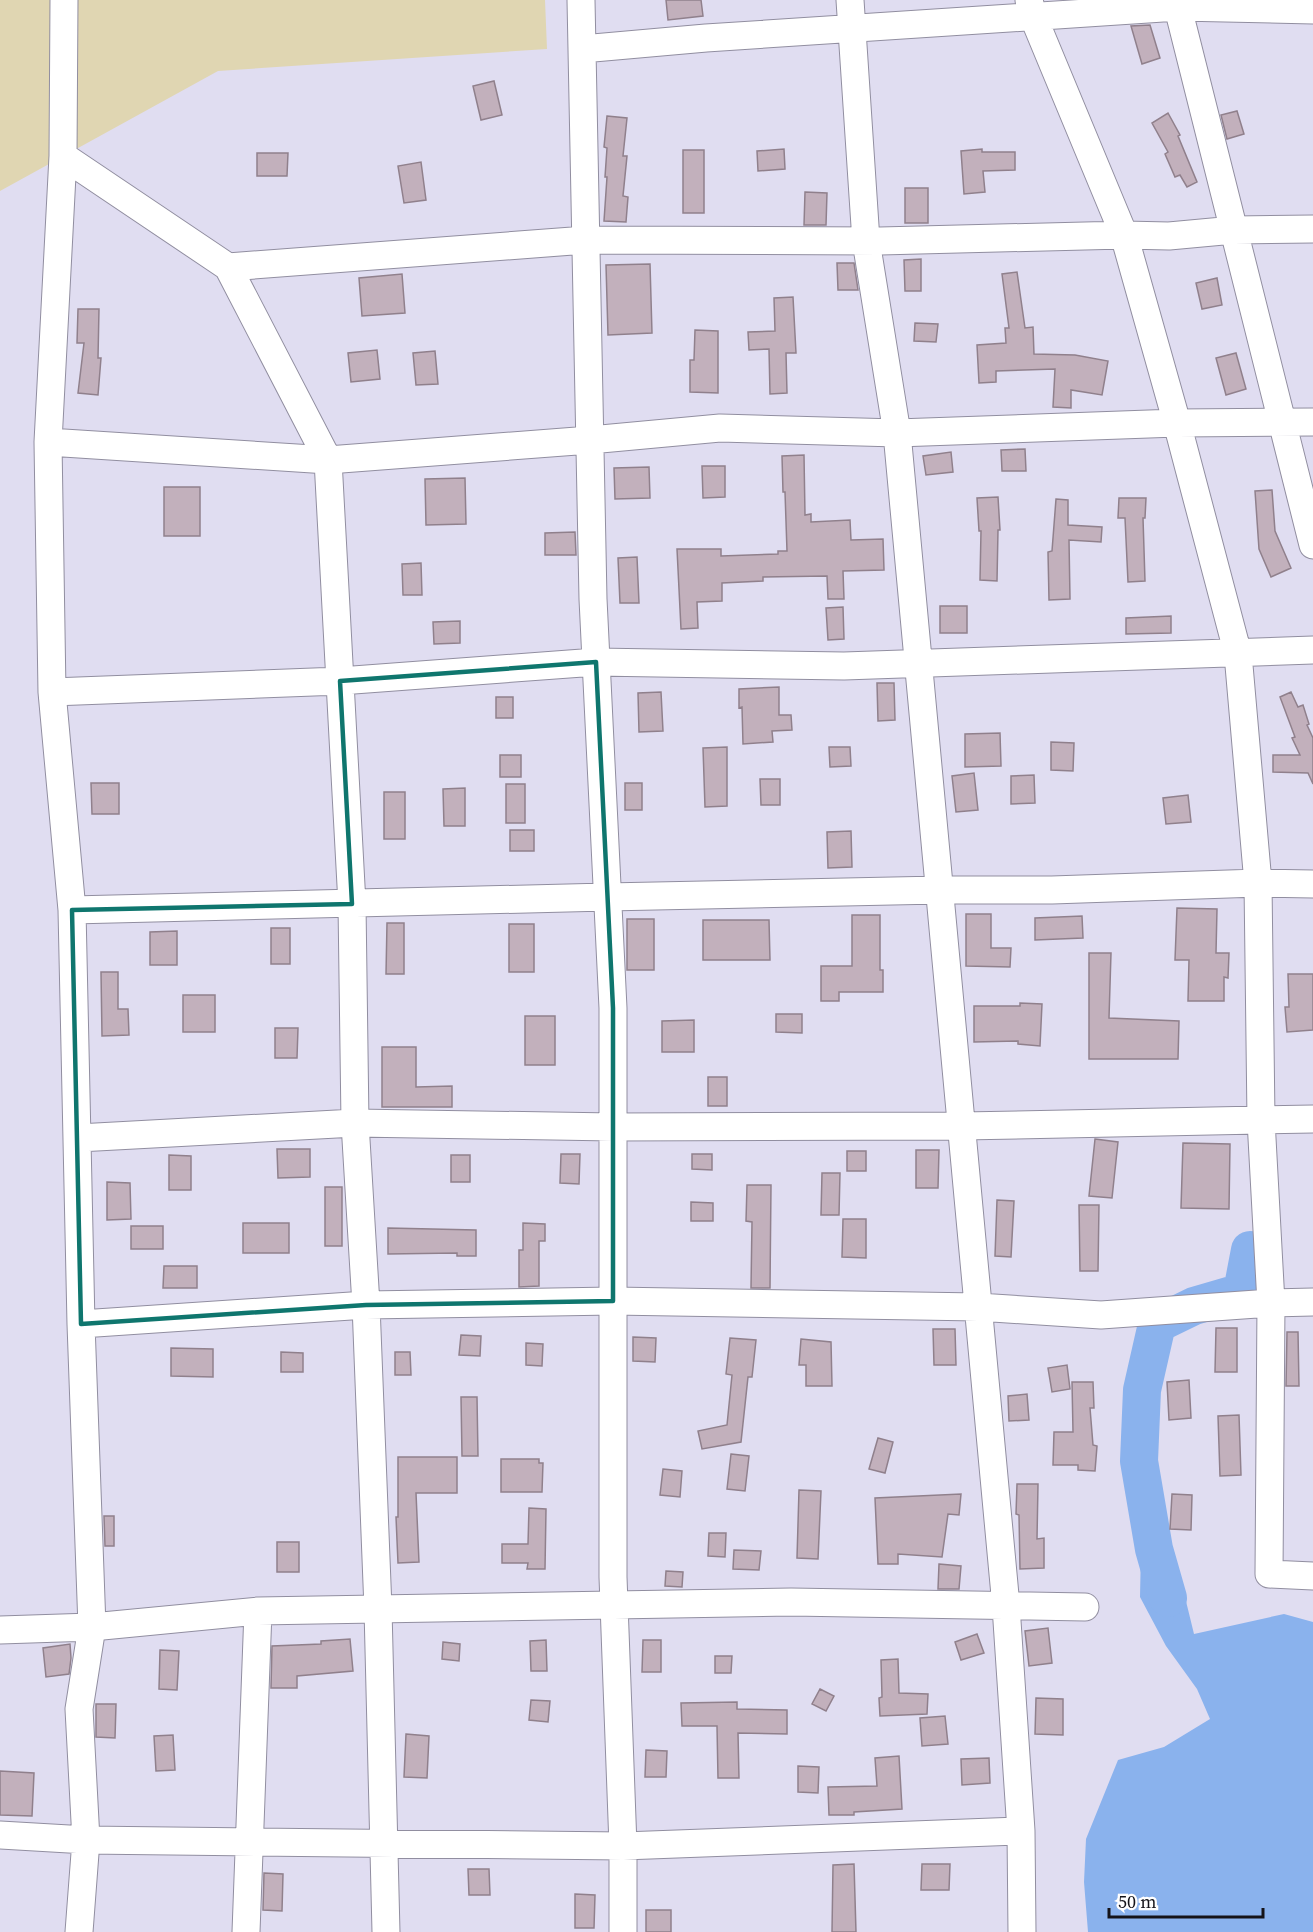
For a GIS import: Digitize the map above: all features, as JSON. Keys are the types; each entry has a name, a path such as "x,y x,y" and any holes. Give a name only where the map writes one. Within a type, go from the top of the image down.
{"street":[{"path":"64,0 63,156 48,442 52,692 72,910 81,1324 92,1627 79,1709 86,1840 79,1932"},
{"path":"581,0 596,662 613,1008 614,1606 623,1846 623,1932"},
{"path":"850,0 866,241 897,433 1006,1606 1022,1831 1022,1932"},
{"path":"582,49 706,38 852,29 1031,8 1177,3 1313,10"},
{"path":"1177,3 1313,545"},
{"path":"1031,8 1124,235 1238,654 1258,883 1261,1120 1271,1303 1269,1574 1313,1576"},
{"path":"63,156 228,267 328,460 352,904 355,1123 366,1305 378,1609 386,1932"},
{"path":"228,267 586,240 866,241 1169,236 1234,230 1313,229"},
{"path":"48,442 328,460 720,428 897,433 1177,423 1313,422"},
{"path":"52,692 340,681 596,662 844,666 1313,650"},
{"path":"72,910 940,890 1052,890 1258,883 1313,884"},
{"path":"78,1138 355,1123 613,1127 962,1126 1313,1119"},
{"path":"81,1324 366,1305 613,1301 978,1307 1101,1315 1313,1302"},
{"path":"0,1630 92,1627 258,1611 791,1602 1085,1607"},
{"path":"246,1932 258,1611"},
{"path":"0,1835 86,1840 249,1843 623,1846 1022,1831"}],"highlighted area":[{"path":"596,662 613,1008 613,1301 366,1305 81,1324 72,910 352,904 340,681"}],"sand":[{"path":"0,0 545,0 547,49 218,71 0,191"}],"water":[{"path":"1141,1548 1174,1552 1194,1634 1284,1614 1313,1622 1313,1932 1088,1932 1084,1882 1086,1839 1118,1760 1164,1747 1210,1719 1197,1689 1166,1646 1140,1597"}],"building":[{"path":"666,0 701,0 703,16 668,20"},
{"path":"1150,25 1160,58 1142,64 1131,26"},
{"path":"494,81 502,115 481,120 473,86"},
{"path":"1237,111 1244,134 1227,139 1221,115"},
{"path":"1168,113 1180,135 1178,136 1197,182 1187,187 1180,175 1175,177 1165,154 1168,152 1152,123"},
{"path":"607,116 627,118 623,156 627,156 623,196 628,197 626,222 604,221 607,148 604,147"},
{"path":"784,149 785,169 758,171 757,151"},
{"path":"982,149 982,152 1015,152 1015,170 983,171 985,192 964,194 961,151"},
{"path":"683,150 704,150 704,213 683,213"},
{"path":"257,153 288,153 287,176 257,176"},
{"path":"421,162 426,200 404,203 398,166"},
{"path":"905,188 928,188 928,223 905,223"},
{"path":"805,192 827,193 826,225 804,225"},
{"path":"921,259 921,291 905,291 904,260"},
{"path":"837,263 854,263 858,290 838,290"},
{"path":"650,264 652,333 608,335 606,265"},
{"path":"1017,272 1025,328 1033,327 1034,354 1075,355 1108,361 1102,395 1071,390 1071,408 1053,407 1055,369 996,371 996,382 979,383 977,345 1006,343 1005,328 1009,328 1002,274"},
{"path":"402,274 405,313 362,316 359,278"},
{"path":"1217,278 1222,305 1202,309 1196,283"},
{"path":"793,297 796,353 786,353 787,393 770,394 769,349 749,350 748,332 775,331 774,298"},
{"path":"78,309 99,309 98,358 101,358 98,395 78,393 84,343 77,343"},
{"path":"915,323 938,324 936,342 914,341"},
{"path":"695,330 718,331 718,393 690,392 690,360 694,360"},
{"path":"377,350 380,379 351,382 348,353"},
{"path":"435,351 438,384 416,385 413,353"},
{"path":"1236,353 1246,389 1226,395 1216,358"},
{"path":"1025,449 1026,471 1002,471 1001,450"},
{"path":"951,452 953,472 926,475 923,456"},
{"path":"804,455 805,515 811,514 811,522 850,520 851,540 883,539 884,570 843,571 844,599 828,599 827,576 763,577 763,581 722,583 722,601 697,602 698,628 681,629 677,549 721,549 721,556 778,554 778,551 787,551 782,456"},
{"path":"702,466 725,466 725,497 703,498"},
{"path":"649,467 650,498 615,499 614,468"},
{"path":"465,478 466,524 426,525 425,479"},
{"path":"164,487 200,487 200,536 164,536"},
{"path":"1272,490 1275,531 1291,568 1271,577 1259,549 1255,491"},
{"path":"998,497 1000,530 998,530 997,581 980,580 981,531 979,531 977,498"},
{"path":"1119,498 1146,498 1145,518 1143,518 1145,581 1128,582 1125,518 1118,518"},
{"path":"1056,499 1068,500 1068,525 1102,527 1101,542 1069,540 1070,599 1049,600 1048,552 1052,551"},
{"path":"575,532 576,555 545,555 545,533"},
{"path":"637,557 639,603 620,603 618,558"},
{"path":"421,563 422,595 403,595 402,564"},
{"path":"940,606 967,606 967,633 940,633"},
{"path":"843,607 844,639 828,640 826,608"},
{"path":"1171,616 1171,633 1126,634 1126,618"},
{"path":"460,621 460,643 434,644 433,622"},
{"path":"877,683 894,683 895,720 878,721"},
{"path":"779,687 779,715 791,715 792,730 772,731 773,742 743,744 739,689"},
{"path":"661,692 663,731 639,732 638,693"},
{"path":"1291,692 1298,707 1303,705 1309,724 1307,725 1313,738 1313,784 1308,773 1273,772 1273,755 1300,755 1292,738 1295,737 1280,697"},
{"path":"496,697 513,697 513,718 496,718"},
{"path":"1000,733 1001,766 965,767 965,734"},
{"path":"1051,742 1074,743 1073,771 1051,770"},
{"path":"727,747 727,806 705,807 703,748"},
{"path":"829,747 850,747 851,766 830,767"},
{"path":"500,755 521,755 521,777 500,777"},
{"path":"974,773 978,810 956,812 952,776"},
{"path":"1034,775 1035,803 1011,804 1011,776"},
{"path":"760,779 780,779 780,805 761,805"},
{"path":"91,783 119,783 119,814 92,814"},
{"path":"625,783 642,783 642,810 625,810"},
{"path":"506,784 525,784 525,823 506,823"},
{"path":"465,788 465,826 444,826 443,789"},
{"path":"384,792 405,792 405,839 384,839"},
{"path":"1188,795 1191,822 1166,824 1163,798"},
{"path":"510,830 534,830 534,851 510,851"},
{"path":"851,831 852,867 828,868 827,832"},
{"path":"1177,908 1217,909 1216,953 1229,953 1228,978 1224,977 1224,1001 1188,1001 1189,960 1175,960"},
{"path":"966,914 991,914 991,948 1011,948 1010,967 966,966"},
{"path":"852,915 880,915 880,970 883,970 883,992 839,992 839,1001 821,1001 821,966 852,966"},
{"path":"1082,916 1083,938 1035,940 1035,918"},
{"path":"627,919 654,919 654,970 627,970"},
{"path":"703,920 769,920 770,960 703,960"},
{"path":"387,923 404,923 404,974 386,974"},
{"path":"509,924 534,924 534,972 509,972"},
{"path":"271,928 290,928 290,964 271,964"},
{"path":"177,931 177,965 150,965 150,932"},
{"path":"1089,953 1111,953 1109,1018 1179,1021 1178,1059 1089,1059"},
{"path":"101,972 118,972 118,1009 128,1009 129,1035 102,1036"},
{"path":"1288,974 1313,974 1313,1030 1287,1032 1285,1007 1289,1007"},
{"path":"183,995 215,995 215,1032 183,1032"},
{"path":"1020,1003 1042,1004 1040,1046 1018,1044 1018,1041 974,1042 974,1006 1020,1006"},
{"path":"776,1014 802,1014 802,1033 776,1032"},
{"path":"525,1016 555,1016 555,1065 525,1065"},
{"path":"694,1020 694,1052 662,1052 662,1021"},
{"path":"275,1028 298,1028 297,1058 275,1058"},
{"path":"382,1047 416,1047 416,1087 452,1086 452,1107 382,1107"},
{"path":"708,1077 727,1077 727,1106 708,1106"},
{"path":"1095,1139 1118,1142 1112,1198 1089,1196"},
{"path":"1183,1143 1230,1144 1229,1209 1181,1208"},
{"path":"277,1149 310,1149 310,1177 278,1178"},
{"path":"916,1150 939,1150 938,1188 916,1188"},
{"path":"847,1151 866,1151 866,1171 847,1171"},
{"path":"561,1154 580,1154 579,1184 560,1183"},
{"path":"692,1154 712,1154 712,1170 692,1169"},
{"path":"169,1155 191,1156 191,1190 169,1190"},
{"path":"451,1155 470,1155 470,1182 451,1182"},
{"path":"822,1173 840,1173 839,1215 821,1215"},
{"path":"107,1182 130,1183 131,1219 107,1220"},
{"path":"747,1185 771,1185 770,1288 751,1288 752,1222 746,1221"},
{"path":"325,1187 342,1187 342,1246 325,1246"},
{"path":"997,1200 1014,1201 1011,1257 995,1256"},
{"path":"691,1202 713,1203 713,1221 691,1221"},
{"path":"1079,1205 1099,1205 1098,1271 1080,1271"},
{"path":"843,1219 866,1219 866,1258 842,1257"},
{"path":"243,1223 289,1223 289,1253 243,1253"},
{"path":"523,1223 545,1224 545,1241 539,1241 539,1286 519,1287 519,1250 523,1250"},
{"path":"131,1226 163,1226 163,1249 131,1249"},
{"path":"388,1228 476,1230 476,1256 457,1256 457,1253 388,1254"},
{"path":"164,1266 197,1266 197,1288 163,1288"},
{"path":"1216,1328 1237,1328 1237,1372 1215,1372"},
{"path":"933,1329 955,1329 956,1365 934,1365"},
{"path":"1287,1332 1298,1332 1299,1386 1286,1386"},
{"path":"461,1335 481,1336 480,1356 459,1355"},
{"path":"633,1337 656,1338 655,1362 633,1361"},
{"path":"730,1338 756,1340 752,1377 748,1377 741,1442 702,1449 698,1431 727,1425 732,1375 726,1374"},
{"path":"801,1339 831,1342 832,1386 806,1386 806,1365 799,1365"},
{"path":"526,1343 543,1344 542,1366 526,1365"},
{"path":"171,1348 213,1349 213,1377 171,1376"},
{"path":"281,1352 303,1353 303,1372 281,1372"},
{"path":"395,1352 410,1352 411,1375 395,1375"},
{"path":"1067,1365 1070,1389 1052,1392 1048,1368"},
{"path":"1189,1380 1191,1418 1169,1420 1167,1382"},
{"path":"1072,1382 1093,1382 1094,1408 1090,1408 1093,1445 1097,1446 1095,1471 1078,1470 1078,1465 1053,1465 1054,1432 1073,1432"},
{"path":"1027,1394 1029,1420 1009,1421 1008,1396"},
{"path":"461,1397 477,1397 478,1456 462,1456"},
{"path":"1239,1415 1241,1475 1220,1476 1218,1416"},
{"path":"878,1438 893,1442 885,1473 869,1469"},
{"path":"731,1454 749,1456 745,1491 727,1489"},
{"path":"398,1457 457,1457 457,1493 416,1493 419,1562 398,1563 396,1517 398,1517"},
{"path":"501,1459 539,1459 539,1463 543,1463 542,1492 501,1492"},
{"path":"663,1469 682,1471 680,1497 660,1495"},
{"path":"1017,1484 1038,1484 1037,1539 1044,1538 1044,1568 1020,1569 1019,1515 1016,1514"},
{"path":"799,1490 821,1491 818,1559 797,1558"},
{"path":"961,1494 959,1515 948,1514 942,1557 898,1554 898,1564 878,1564 875,1498"},
{"path":"1172,1494 1192,1495 1191,1530 1170,1529"},
{"path":"529,1508 546,1509 545,1569 527,1569 528,1563 502,1563 502,1544 528,1544"},
{"path":"104,1516 114,1516 114,1546 105,1546"},
{"path":"709,1533 726,1533 725,1557 708,1556"},
{"path":"277,1542 299,1542 299,1572 277,1572"},
{"path":"734,1550 761,1551 759,1570 733,1569"},
{"path":"939,1564 961,1566 959,1589 938,1589"},
{"path":"666,1571 683,1572 682,1587 665,1586"},
{"path":"1048,1628 1052,1663 1029,1666 1025,1631"},
{"path":"977,1634 984,1653 961,1660 955,1642"},
{"path":"350,1639 353,1671 297,1676 297,1688 271,1688 272,1646 321,1644 321,1641"},
{"path":"546,1640 547,1671 531,1671 530,1641"},
{"path":"643,1640 661,1640 661,1672 642,1672"},
{"path":"443,1642 460,1644 459,1661 442,1659"},
{"path":"70,1644 69,1674 46,1677 43,1648"},
{"path":"160,1650 179,1651 177,1690 159,1689"},
{"path":"715,1656 732,1656 731,1673 715,1673"},
{"path":"898,1659 899,1693 928,1694 927,1714 880,1716 881,1660"},
{"path":"820,1689 834,1696 826,1711 812,1704"},
{"path":"1036,1698 1063,1699 1063,1735 1035,1734"},
{"path":"531,1700 550,1701 548,1722 529,1720"},
{"path":"737,1702 737,1709 787,1710 787,1734 738,1733 739,1778 718,1778 717,1726 682,1726 681,1703"},
{"path":"96,1704 116,1704 115,1738 96,1737"},
{"path":"945,1716 948,1744 922,1746 920,1718"},
{"path":"406,1734 429,1736 427,1778 404,1777"},
{"path":"173,1735 175,1770 156,1771 154,1736"},
{"path":"646,1750 667,1751 666,1777 645,1777"},
{"path":"899,1756 902,1809 854,1812 854,1815 829,1815 828,1787 877,1786 875,1758"},
{"path":"989,1758 990,1783 962,1785 961,1759"},
{"path":"798,1766 819,1767 818,1793 798,1792"},
{"path":"0,1771 34,1773 32,1816 0,1815"},
{"path":"854,1864 856,1932 832,1932 833,1865"},
{"path":"922,1864 950,1864 949,1890 921,1890"},
{"path":"468,1869 489,1869 490,1895 469,1895"},
{"path":"264,1873 283,1874 282,1911 263,1910"},
{"path":"575,1894 595,1895 594,1928 575,1928"},
{"path":"646,1910 671,1910 671,1932 646,1932"}],"waterway":[{"path":"1168,1598 1154,1549 1139,1461 1142,1390 1157,1324 1194,1306 1242,1292 1250,1250"}]}
